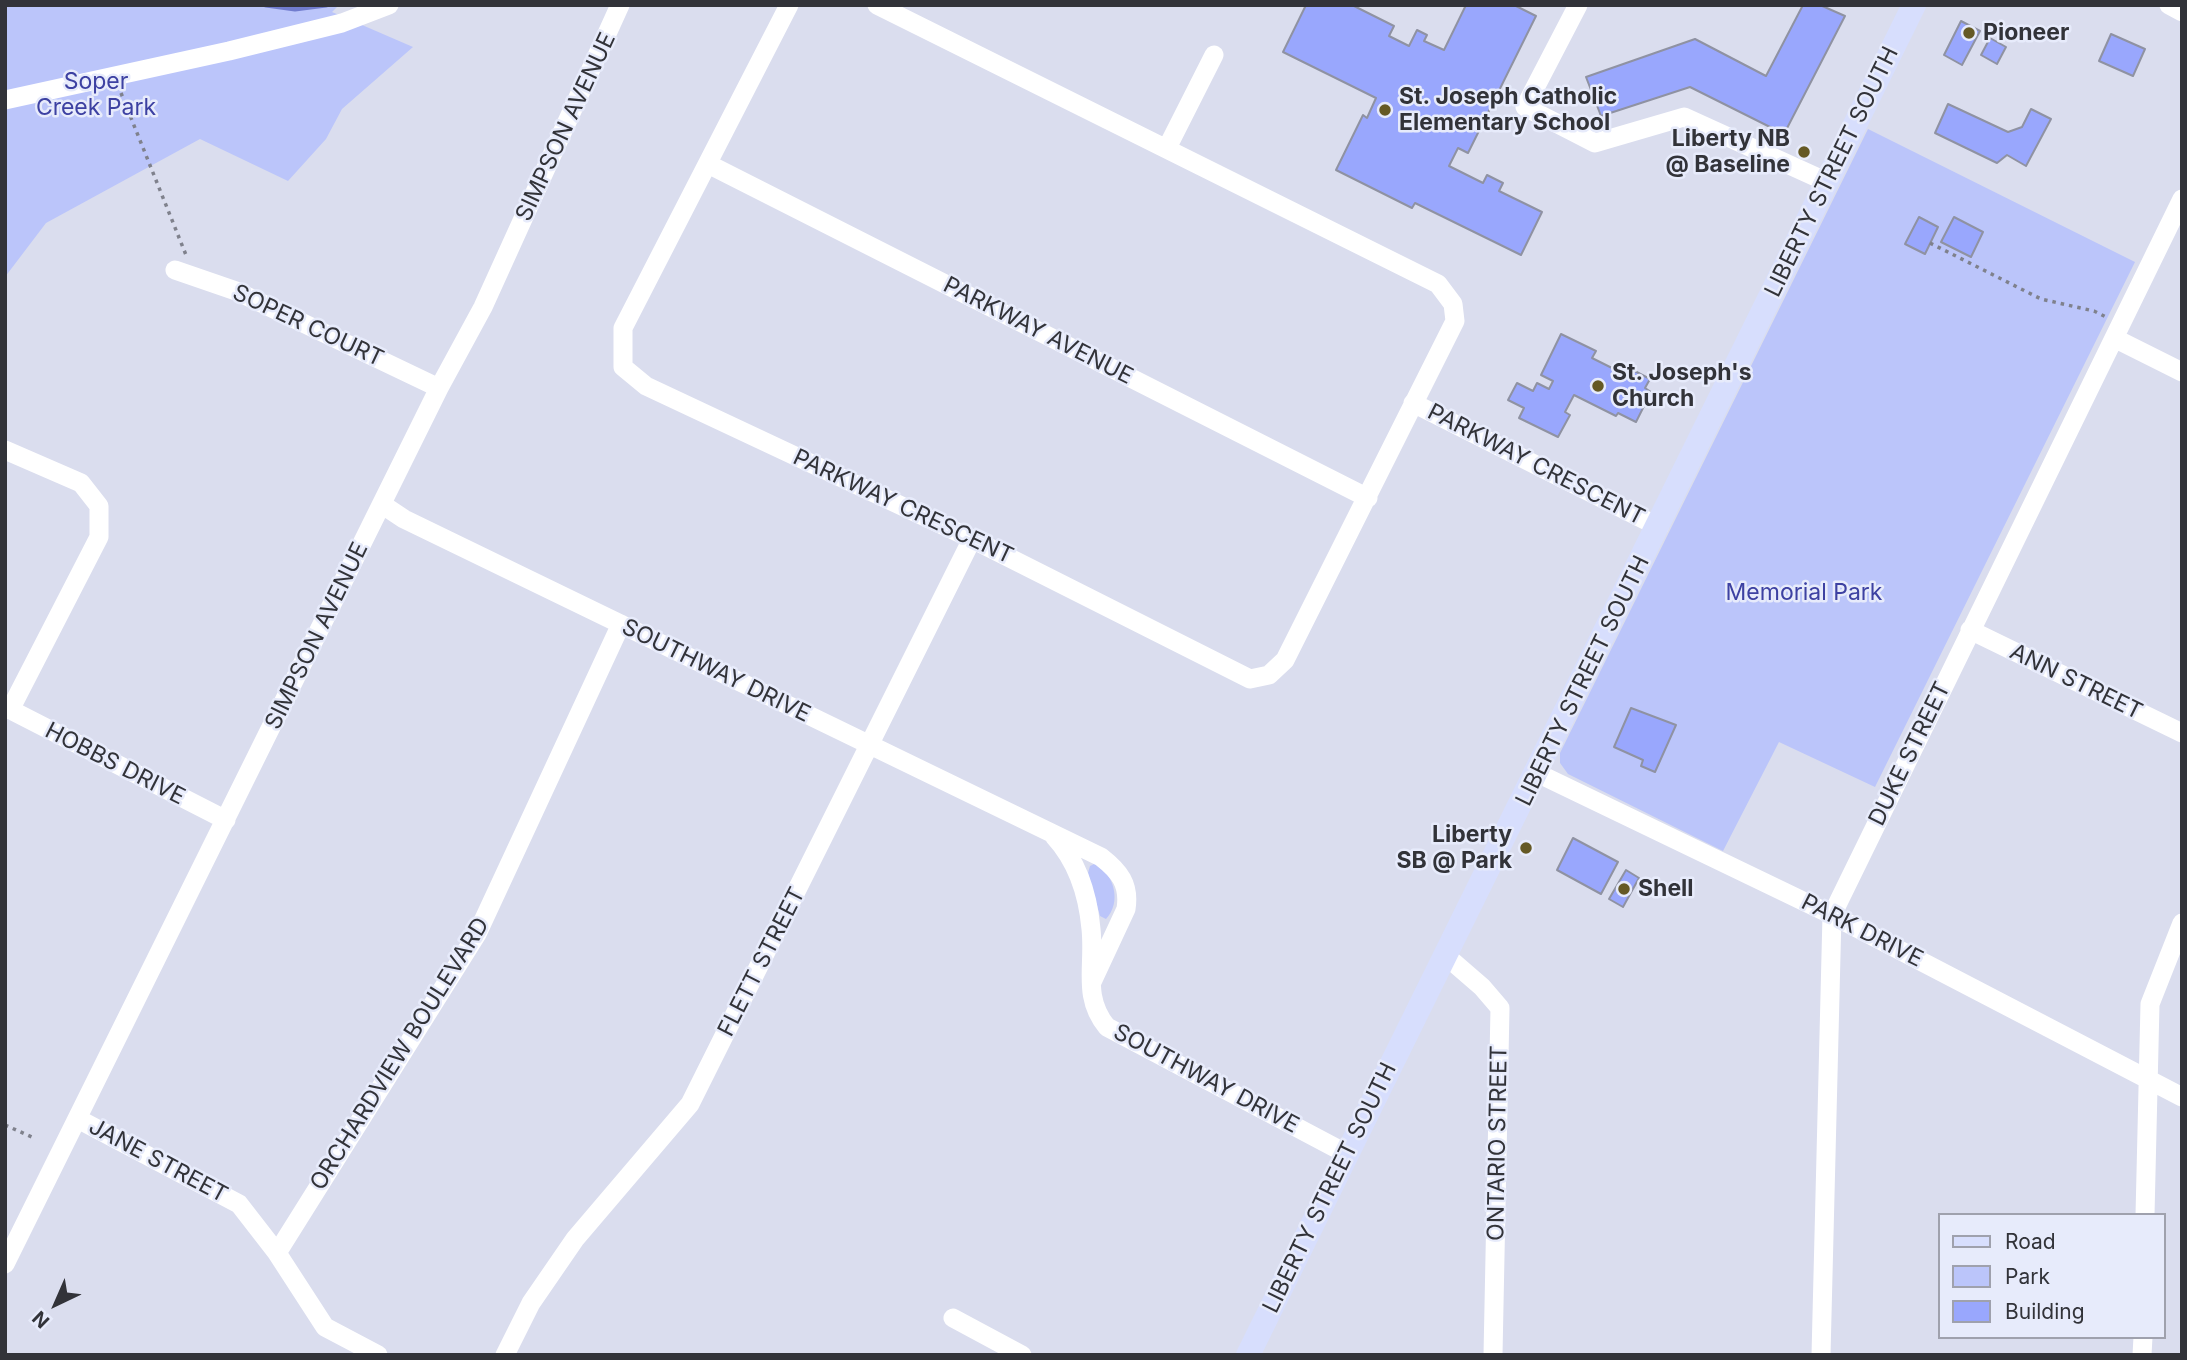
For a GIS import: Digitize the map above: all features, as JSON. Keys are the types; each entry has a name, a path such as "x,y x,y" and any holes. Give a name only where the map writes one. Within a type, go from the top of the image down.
{"main road":[{"name":"LIBERTY STREET SOUTH","path":"1248,1355 1659,527 1914,5"}],"street":[{"path":"5,100 342,23 389,5"},
{"name":"SIMPSON AVENUE","path":"5,1264 439,388 483,307 620,5"},
{"name":"PARKWAY CRESCENT","path":"789,5 623,328 623,366 646,386 972,539 1250,679 1269,675 1285,660 1368,498 1455,321 1453,304 1438,284 877,5"},
{"path":"1578,5 1525,107 1595,143 1684,117 1827,182"},
{"path":"2169,5 2182,12"},
{"path":"1167,148 1214,55"},
{"name":"PARKWAY AVENUE","path":"708,164 1368,498"},
{"name":"DUKE STREET","path":"1821,1355 1832,915 2182,199"},
{"name":"SOPER COURT","path":"175,270 236,291 439,388"},
{"path":"2114,338 2182,372"},
{"name":"PARKWAY CRESCENT","path":"1413,404 1659,527"},
{"path":"5,450 81,483 99,506 99,537 8,708"},
{"name":"SOUTHWAY DRIVE","path":"383,505 404,519 1101,856 1122,876 1127,888 1126,909 1092,982"},
{"name":"FLETT STREET","path":"505,1355 531,1303 575,1239 690,1104 972,539"},
{"name":"ORCHARDVIEW BOULEVARD","path":"277,1253 477,934 621,624"},
{"name":"ANN STREET","path":"1970,630 2182,733"},
{"name":"HOBBS DRIVE","path":"8,708 226,820"},
{"name":"PARK DRIVE","path":"1537,773 1832,915 2182,1097"},
{"name":"SOUTHWAY DRIVE","path":"1051,832 1071,859 1087,905 1091,930 1092,1003 1098,1016 1121,1037 1347,1154"},
{"path":"2145,1213 2150,1004 2182,923"},
{"name":"ONTARIO STREET","path":"1445,955 1482,987 1500,1008 1493,1355"},
{"name":"JANE STREET","path":"78,1119 239,1204 277,1253 325,1327 378,1355"},
{"path":"953,1318 1022,1355"}],"path":[{"path":"115,76 194,276"},
{"path":"1930,243 2041,299 2094,311 2108,318"},
{"path":"5,1125 34,1138"}],"green space":[{"name":"Soper Creek Park","path":"5,5 339,5 332,12 413,47 342,109 326,139 288,181 200,139 46,223 5,277"},
{"name":"Memorial Park","path":"1868,129 2135,262 1875,787 1779,742 1723,851 1568,774 1560,763 1560,753"},
{"path":"1096,863 1107,874 1114,889 1114,905 1106,919 1100,916 1088,873 1090,866"}],"building":[{"name":"St. Joseph Catholic Elementary School","path":"1306,5 1352,5 1394,26 1389,36 1409,46 1417,30 1427,35 1424,41 1444,50 1466,5 1514,5 1536,16 1468,153 1458,148 1449,166 1483,183 1487,175 1503,183 1499,191 1542,212 1521,255 1415,203 1412,208 1336,170 1363,115 1367,118 1376,98 1283,52"},
{"path":"1803,5 1820,5 1845,16 1784,134 1690,87 1601,116 1586,77 1695,39 1766,76"},
{"path":"1961,21 1980,31 1962,65 1944,55"},
{"path":"2111,34 2145,49 2133,76 2099,61"},
{"path":"1990,38 2006,47 1997,64 1981,55"},
{"path":"1948,104 2008,132 2022,127 2031,109 2051,119 2026,166 2007,155 1997,163 1935,133"},
{"path":"1919,217 1938,227 1925,254 1905,244"},
{"path":"1954,217 1983,232 1971,257 1941,242"},
{"name":"St. Joseph's Church","path":"1561,334 1596,351 1592,358 1626,375 1629,368 1650,379 1645,388 1651,392 1636,422 1618,413 1616,416 1574,395 1565,412 1570,415 1558,437 1519,418 1524,408 1508,400 1517,383 1533,391 1537,383 1549,389 1553,381 1541,375"},
{"path":"1631,708 1676,725 1655,772 1641,766 1643,760 1614,747"},
{"path":"1573,838 1618,862 1601,894 1557,870"},
{"name":"Shell","path":"1626,870 1639,878 1623,907 1609,899"}],"waterway":[{"path":"266,5 295,9 326,5"}],"place":[{"name":"Pioneer","path":"1969,33"},
{"name":"St. Joseph Catholic Elementary School","path":"1385,110"},
{"name":"Liberty NB @ Baseline","path":"1804,152"},
{"name":"St. Joseph's Church","path":"1598,386"},
{"name":"Liberty SB @ Park","path":"1526,848"},
{"name":"Shell","path":"1624,889"}]}
